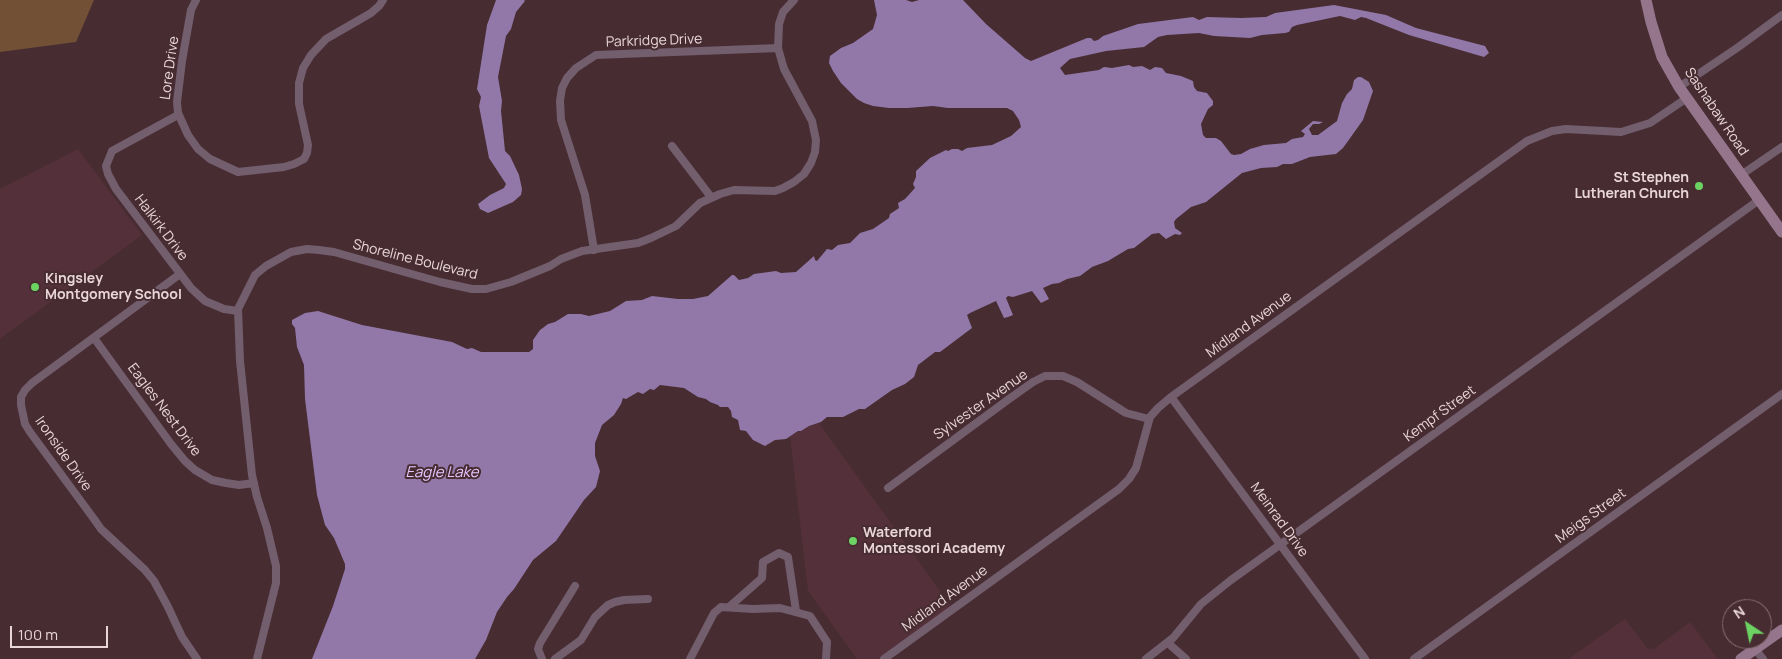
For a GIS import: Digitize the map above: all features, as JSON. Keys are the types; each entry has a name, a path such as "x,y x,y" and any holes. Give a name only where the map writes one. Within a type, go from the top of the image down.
{"street":[{"name":"Lore Drive","path":"196,0 191,10 182,61 177,102 178,115 188,135 198,149 210,160 238,172 253,172 284,167 304,159 308,145 299,104 299,83 303,68 311,55 326,39 371,13 380,6 383,0"},
{"path":"778,48 779,24 783,12 794,0"},
{"name":"Sashabaw Road","path":"1646,0 1662,57 1687,98 1782,232"},
{"path":"1679,86 1737,48 1782,15"},
{"name":"Shoreline Boulevard","path":"257,659 276,583 276,566 254,483 245,414 238,311 256,275 291,252 307,249 334,252 440,282 472,289 486,289 511,282 582,251 638,243 668,231 676,226 700,203 710,198 734,190 775,191 783,188 804,174 816,152 816,140 812,121 784,69 778,48"},
{"name":"Parkridge Drive","path":"594,250 585,195 561,120 560,102 562,88 567,78 576,68 596,55 778,48"},
{"name":"Midland Avenue","path":"884,659 1119,488 1136,468 1149,419 1171,397 1527,141 1552,131 1566,129 1622,132 1650,122 1687,98"},
{"name":"Halkirk Drive","path":"178,115 112,151 106,166 108,174 116,189 191,288 205,301 224,310 238,311"},
{"path":"672,146 710,198"},
{"path":"1741,175 1782,147"},
{"name":"Kempf Street","path":"1146,659 1168,643 1201,604 1565,338 1759,200"},
{"name":"Ironside Drive","path":"180,274 25,390 21,396 21,413 30,432 98,524 154,581 182,637 198,659"},
{"name":"Eagles Nest Drive","path":"94,338 185,461 195,470 212,480 239,485 254,483"},
{"name":"Sylvester Avenue","path":"888,488 1009,399 1045,376 1063,376 1077,382 1126,413 1149,419"},
{"name":"Meigs Street","path":"1414,659 1782,394"},
{"name":"Meinrad Drive","path":"1171,397 1365,659"},
{"path":"729,607 762,578 762,562 779,554 788,557 796,611"},
{"path":"542,659 538,649 540,642 575,586"},
{"path":"555,659 581,640 595,617 608,606 624,600 648,599"},
{"path":"690,659 714,613 721,607 780,608 810,616 826,642 826,659"},
{"path":"1168,643 1186,659"},
{"path":"1741,659 1755,649 1763,659"}],"shaded area":[{"path":"0,0 94,0 76,42 0,52"},
{"name":"Kingsley Montgomery School","path":"78,149 142,235 0,339 0,189"},
{"name":"Waterford Montessori Academy","path":"819,423 952,608 881,659 857,659 808,591 790,436"},
{"path":"1625,619 1648,649 1654,649 1690,622 1718,659 1568,659"}],"water":[{"path":"496,0 525,1 516,12 511,29 506,36 498,77 502,101 501,111 505,151 510,156 519,175 522,189 521,195 513,202 488,213 480,209 478,204 504,188 506,184 489,158 479,106 481,97 477,89 487,25"},
{"name":"Eagle Lake","path":"874,0 906,0 912,2 919,0 963,0 986,24 1031,61 1087,38 1091,38 1094,41 1098,40 1103,36 1138,24 1193,17 1199,20 1207,17 1266,17 1275,13 1334,5 1386,15 1416,28 1485,46 1489,53 1484,57 1409,35 1366,18 1361,17 1355,20 1340,16 1297,25 1285,33 1250,38 1214,36 1199,33 1167,35 1158,37 1144,47 1106,51 1070,59 1060,68 1065,75 1099,70 1104,67 1112,68 1129,65 1133,67 1142,66 1150,70 1155,67 1162,68 1166,73 1193,81 1197,91 1207,93 1213,101 1213,105 1208,109 1201,124 1203,135 1206,138 1216,138 1221,141 1231,154 1234,155 1264,145 1286,143 1292,139 1303,137 1305,134 1301,131 1313,121 1323,122 1313,124 1309,129 1312,135 1318,135 1337,121 1342,103 1352,89 1354,80 1358,77 1369,82 1373,91 1363,120 1343,148 1336,154 1310,157 1292,164 1283,164 1277,167 1261,168 1242,173 1206,202 1191,207 1176,219 1174,222 1175,228 1182,233 1180,235 1175,234 1166,239 1159,233 1152,234 1134,248 1128,249 1108,261 1092,267 1080,276 1043,288 1049,299 1041,303 1032,291 1013,297 1008,296 1006,298 1013,315 1008,317 1004,318 996,301 970,313 967,315 972,328 940,352 935,352 918,365 914,377 905,384 892,390 865,409 859,409 843,417 827,417 821,422 798,431 786,439 775,440 765,446 753,440 746,431 740,430 738,420 732,417 728,407 720,407 684,388 660,385 654,390 650,389 643,394 638,392 626,399 623,398 614,415 602,425 595,443 595,456 600,471 596,487 584,500 556,541 533,560 497,612 486,640 475,659 312,659 333,606 345,564 334,538 325,525 317,495 305,399 304,365 297,347 292,320 305,313 318,311 362,325 452,342 467,349 472,348 481,352 529,352 533,349 533,340 540,330 568,314 589,316 610,311 626,301 642,300 652,296 693,299 708,296 732,275 739,280 754,274 776,271 781,273 796,272 814,256 817,261 827,249 832,250 838,245 850,243 860,233 873,229 889,218 890,214 899,208 898,203 905,199 915,188 913,184 916,171 930,158 946,150 958,149 962,151 967,148 992,145 1011,136 1021,127 1013,111 1007,108 948,108 933,106 889,108 873,106 857,99 841,83 833,71 829,63 830,56 873,29 877,15"}],"place":[{"name":"St Stephen Lutheran Church","path":"1699,186"},
{"name":"Kingsley Montgomery School","path":"35,287"},
{"name":"Waterford Montessori Academy","path":"853,541"}]}
